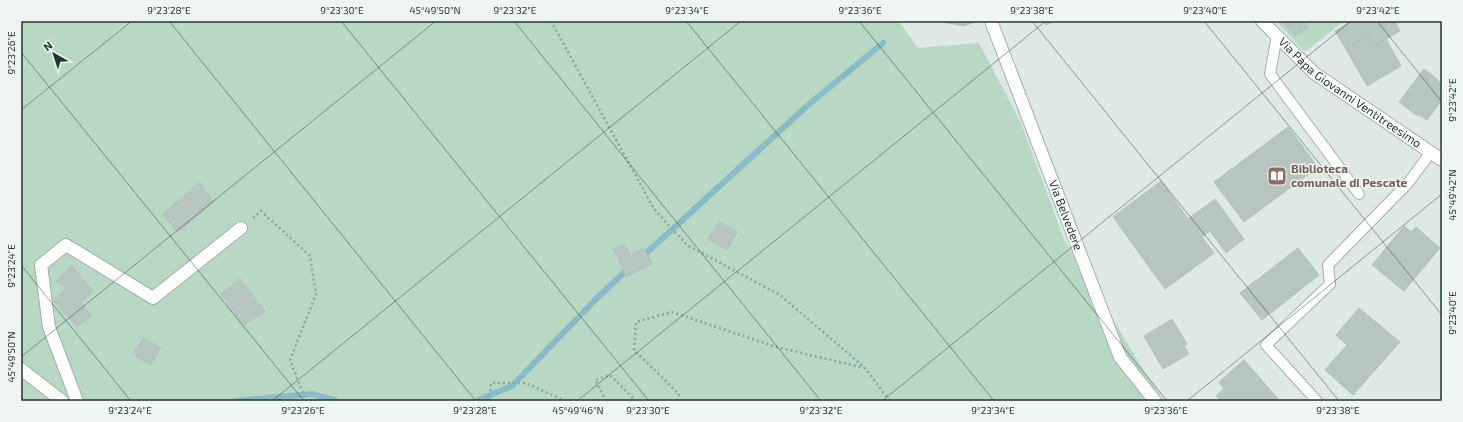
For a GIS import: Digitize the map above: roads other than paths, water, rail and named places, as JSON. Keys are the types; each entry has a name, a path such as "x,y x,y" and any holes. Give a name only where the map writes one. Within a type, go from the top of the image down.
{"street":[{"name":"Via Belvedere","path":"991,21 1120,357 1155,401"},
{"name":"Via Papa Giovanni Ventitreesimo","path":"1262,21 1314,73 1442,160"},
{"path":"78,401 49,327 42,265 66,245 153,298 241,228"},
{"path":"21,369 62,401"}],"lane":[{"path":"1277,36 1270,74 1359,194"},
{"path":"1317,401 1266,345 1330,284 1328,265 1409,182 1430,152"}],"waterway":[{"path":"641,258 807,106 883,43"},
{"path":"477,401 512,386 597,298 629,268"},
{"path":"235,401 312,394 337,401"}],"place":[{"name":"Biblioteca comunale di Pescate","path":"1277,176"}]}
